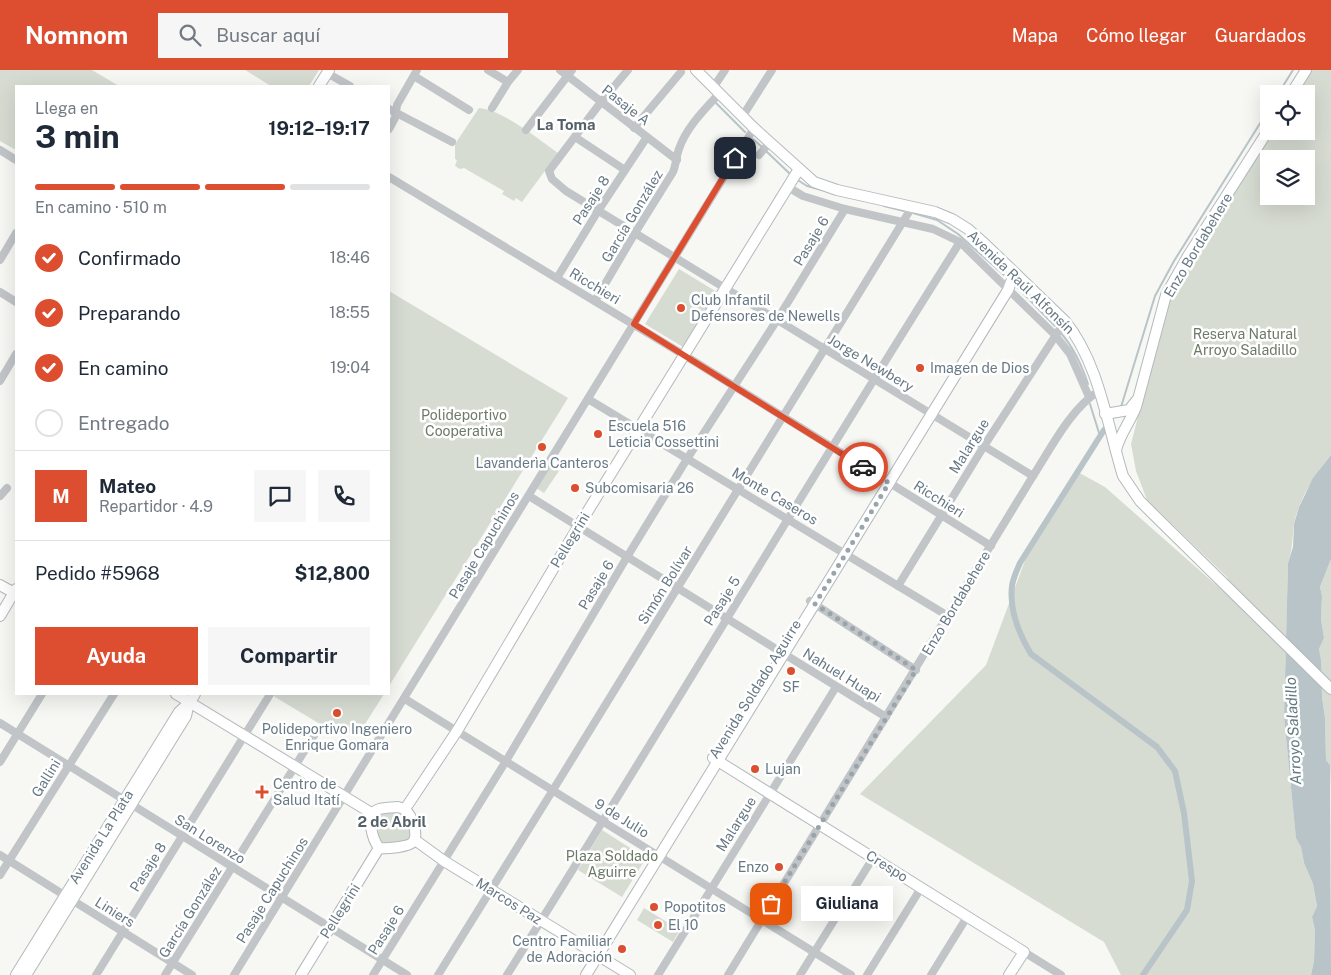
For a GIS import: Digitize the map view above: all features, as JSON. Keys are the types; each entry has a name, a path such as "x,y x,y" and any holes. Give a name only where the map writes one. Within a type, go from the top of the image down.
{"street":[{"path":"488,70 508,82"},
{"path":"492,108 518,70"},
{"name":"Pasaje A","path":"560,70 570,73 601,102 677,160"},
{"path":"625,170 575,137 628,70"},
{"name":"Avenida Raúl Alfonsín","path":"696,70 754,128 764,149 799,169 814,182 837,190 936,212 952,219 968,229 1010,283 1065,321 1084,348 1099,391 1123,476 1140,501 1330,689"},
{"name":"García González","path":"595,301 673,172 678,150 688,131 716,91 725,70"},
{"path":"742,117 772,70"},
{"path":"1297,85 1306,70"},
{"path":"320,85 328,72 348,85"},
{"path":"634,128 681,72"},
{"path":"392,111 416,73 469,110"},
{"path":"526,130 570,73"},
{"path":"390,127 395,118 392,111"},
{"path":"392,111 452,142"},
{"name":"Pasaje Capuchinos","path":"234,975 754,128"},
{"name":"Jorge Newbery","path":"575,137 549,171 552,179 566,191 1033,476"},
{"name":"Pasaje 8","path":"557,278 647,137"},
{"name":"Enzo Bordabehere","path":"1116,452 1121,434 1132,419 1136,407 1166,295 1262,140"},
{"path":"0,150 15,159"},
{"name":"Pellegrini","path":"405,809 457,730 578,527 799,169"},
{"name":"Ricchieri","path":"390,178 684,354 991,546"},
{"path":"788,187 803,196 845,209 941,232 960,242 1010,283 1055,335 1070,354 1089,397"},
{"name":"Simón Bolívar","path":"438,975 912,207"},
{"name":"Pasaje 6","path":"373,975 506,761 687,459 777,320 845,209"},
{"path":"0,260 15,235"},
{"name":"Pasaje 5","path":"507,975 873,378 960,242"},
{"name":"Avenida Soldado Aguirre","path":"578,975 595,953 1010,283"},
{"path":"0,292 15,301"},
{"name":"Malargue","path":"898,586 984,446 1065,321"},
{"path":"0,381 15,356"},
{"name":"Enzo Bordabehere","path":"728,975 1033,476 1078,407 1099,391"},
{"path":"1125,428 1114,427 1106,418 1129,410 1138,398"},
{"name":"Monte Caseros","path":"588,400 948,616"},
{"path":"0,496 7,488"},
{"name":"Nahuel Huapi","path":"528,496 886,717"},
{"path":"0,585 15,592 0,616"},
{"path":"812,602 916,670"},
{"name":"Malargue","path":"658,975 836,687"},
{"path":"0,762 41,695"},
{"name":"Gallini","path":"0,875 113,695"},
{"name":"Pasaje 8","path":"96,975 269,696"},
{"path":"192,698 245,736 373,814"},
{"name":"Avenida La Plata","path":"26,975 69,898 128,802 179,712 192,698"},
{"name":"9 de Julio","path":"405,698 851,975"},
{"name":"San Lorenzo","path":"0,723 406,975"},
{"name":"García González","path":"164,975 315,734"},
{"name":"Crespo","path":"715,760 1061,975"},
{"path":"398,807 405,809 410,815 416,834 415,840 410,844 388,849 379,848 374,839 371,820 373,814 377,810 398,807"},
{"name":"Marcos Paz","path":"415,840 444,861 630,975"},
{"name":"Pellegrini","path":"301,975 379,848"},
{"name":"Liniers","path":"0,855 192,975"},
{"path":"800,975 873,858"},
{"path":"867,975 921,888"},
{"name":"Avenida La Plata","path":"16,975 69,898"},
{"path":"931,975 967,917"},
{"path":"1009,975 1024,952"},
{"name":"Avenida Soldado Aguirre","path":"586,975 595,953"}],"green space":[{"path":"0,70 92,70 117,85 15,85 15,149 0,141"},
{"path":"245,70 319,70 310,85 269,85"},
{"name":"Reserva Natural Arroyo Saladillo","path":"1312,70 1331,70 1331,455 1308,487 1296,514 1294,524 1292,548 1288,563 1284,717 1296,837 1313,884 1317,906 1312,917 1315,930 1314,961 1311,975 1121,975 1104,942 860,794 986,665 1029,550 1076,471 1105,487 1223,591 1228,578 1147,500 1136,471 1131,444 1162,321 1180,277 1260,151 1260,205 1315,205 1315,150 1261,150 1267,140 1315,140 1315,85 1303,85"},
{"path":"479,108 509,119 558,153 522,202 516,198 514,201 502,194 504,191 464,168 460,169 455,166 457,160 455,159 455,144"},
{"name":"Club Infantil Defensores de Newells","path":"679,269 717,292 683,347 645,324"},
{"name":"Polideportivo Cooperativa","path":"390,292 568,398 390,684"},
{"path":"550,466 559,471 544,493 536,488"},
{"path":"1331,559 1331,791 1330,765 1326,760 1325,718 1319,649 1324,638 1321,619 1322,596 1320,587"},
{"name":"Polideportivo Ingeniero Enrique Gomara","path":"272,695 383,695 360,732 335,733"},
{"path":"395,810 406,816 412,834 407,841 386,845 378,840 374,822 379,814"},
{"name":"Plaza Soldado Aguirre","path":"602,830 646,858 622,897 578,870"},
{"name":"El 10","path":"644,908 680,930 673,942 637,920"}],"water":[{"name":"Arroyo Saladillo","path":"1331,455 1331,559 1320,587 1322,596 1321,619 1324,638 1319,649 1325,718 1326,760 1330,765 1331,975 1311,975 1314,961 1315,930 1312,917 1317,906 1313,884 1304,863 1301,847 1296,838 1284,717 1288,563 1293,547 1294,524 1299,507 1313,478"}],"waterway":[{"path":"1284,85 1293,70"},
{"path":"716,103 745,132"},
{"path":"1121,407 1155,296 1174,261 1260,123"},
{"path":"753,139 762,147"},
{"path":"765,150 789,173"},
{"path":"796,179 807,186 822,190"},
{"path":"884,206 904,211"},
{"path":"913,213 937,220 958,234 1004,275"},
{"path":"1017,287 1055,326"},
{"path":"1060,332 1077,356 1088,384"},
{"path":"1090,404 1100,436"},
{"path":"1104,430 1020,563 1015,574 1011,595 1019,630 1031,654 1157,747 1175,771 1184,813 1192,881 1187,910 1143,975"}],"way so far":[{"path":"771,904 916,670 815,604 889,483 863,467"}],"place":[{"name":"Club Infantil Defensores de Newells","path":"681,308"},
{"name":"Imagen de Dios","path":"920,368"},
{"name":"Escuela 516 Leticia Cossettini","path":"598,434"},
{"name":"Lavanderìa Canteros","path":"542,447"},
{"name":"Subcomisaria 26","path":"575,488"},
{"name":"SF","path":"791,671"},
{"name":"Polideportivo Ingeniero Enrique Gomara","path":"337,713"},
{"name":"Lujan","path":"755,769"},
{"name":"Centro de Salud Itatí","path":"262,792"},
{"name":"Enzo","path":"779,867"},
{"name":"Giuliana","path":"771,904"},
{"name":"Popotitos","path":"654,907"},
{"name":"El 10","path":"658,925"},
{"name":"Centro Familiar de Adoración","path":"622,949"}],"district":[{"name":"La Toma","path":"566,124"},
{"name":"2 de Abril","path":"392,821"}],"route":[{"path":"735,158 634,324 863,467"}]}
